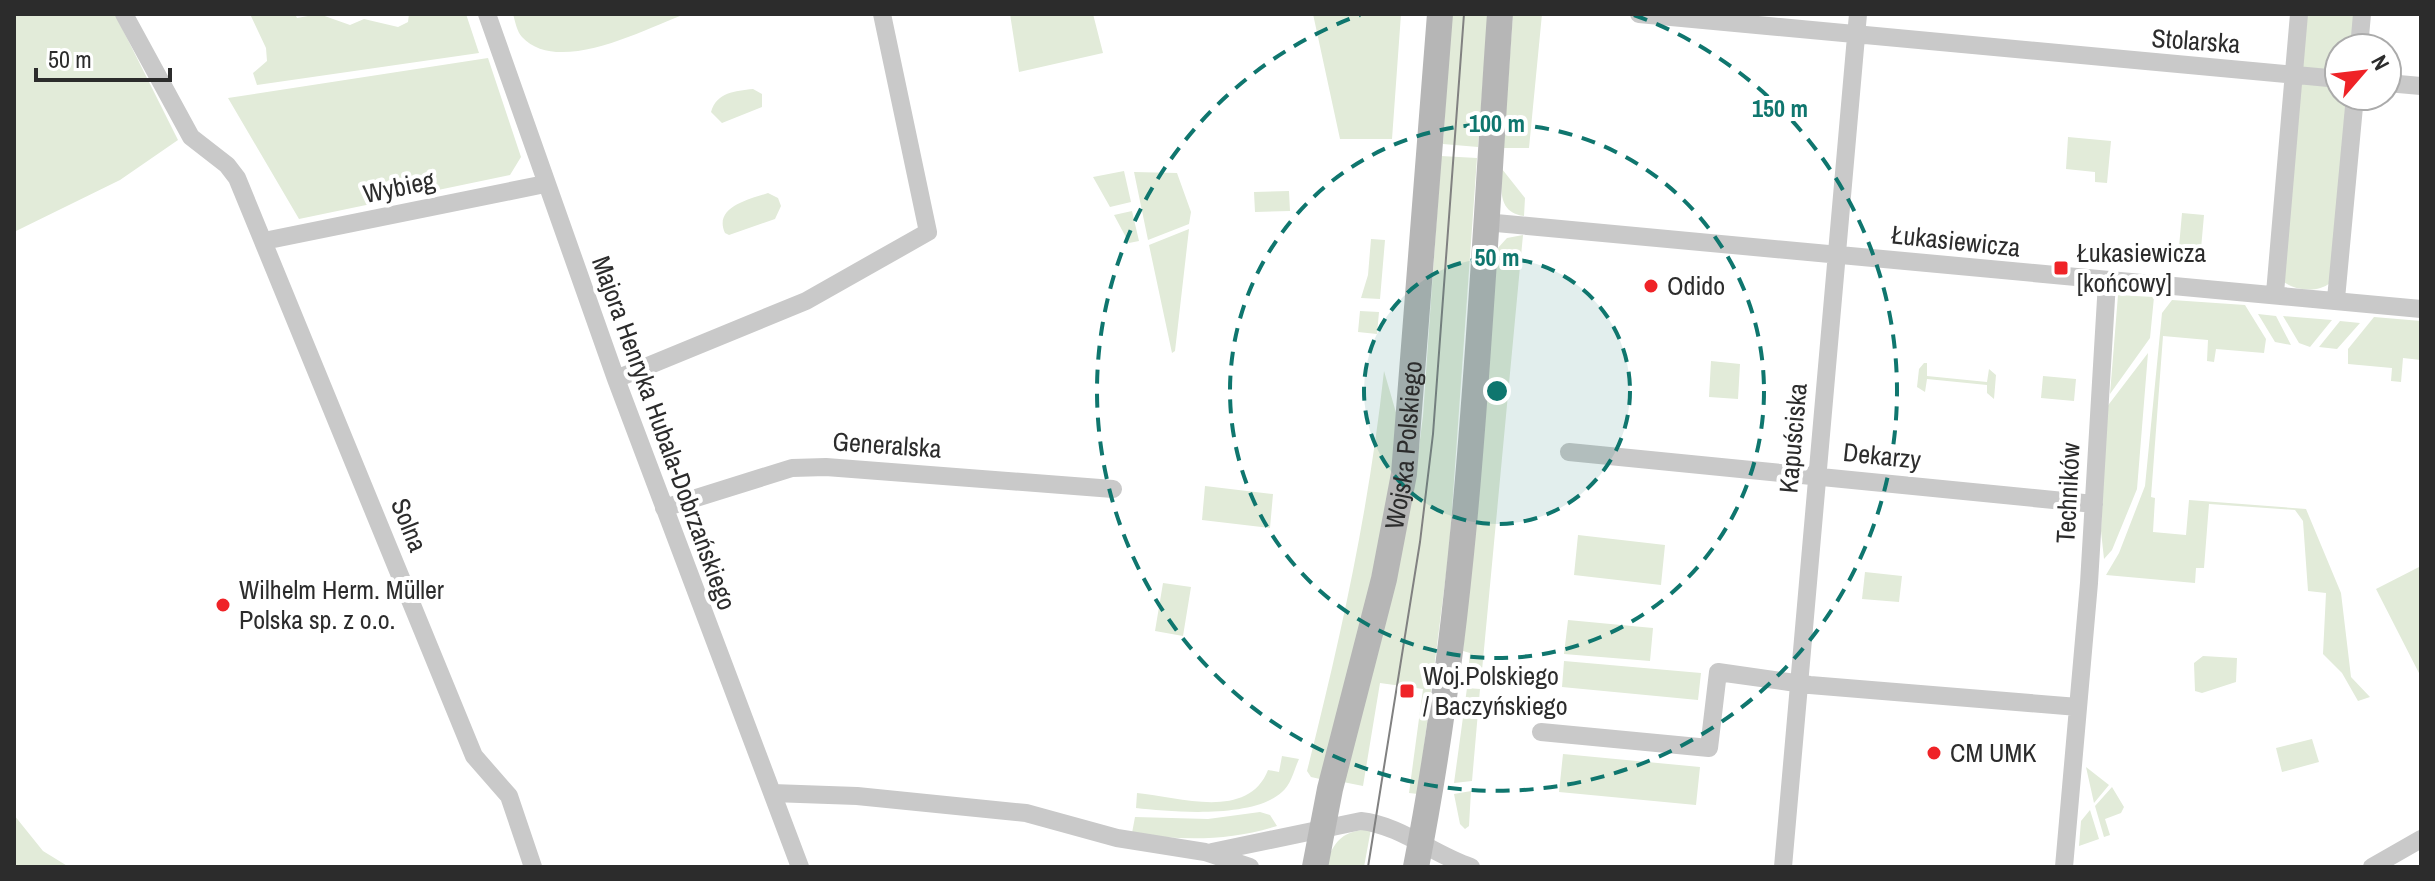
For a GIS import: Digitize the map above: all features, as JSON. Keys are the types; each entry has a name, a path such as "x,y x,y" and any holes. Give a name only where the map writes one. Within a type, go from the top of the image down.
{"street":[{"name":"Solna","path":"124,14 191,137 227,165 237,178 474,756 509,796 533,867"},
{"name":"Majora Henryka Hubala-Dobrzańskiego","path":"487,14 616,379 800,867"},
{"path":"616,379 806,301 928,232 882,14"},
{"name":"Wojska Polskiego","path":"1315,867 1321,828 1378,606 1404,474 1440,14"},
{"path":"1418,856 1455,619 1500,14"},
{"name":"Stolarska","path":"1639,14 2323,78"},
{"name":"Kapuściska","path":"1783,867 1815,474 1858,14"},
{"path":"2275,293 2299,14"},
{"path":"2336,299 2354,112"},
{"name":"Wybieg","path":"264,241 545,184"},
{"name":"Łukasiewicza","path":"1485,222 1589,229 2107,282 2275,293 2421,309"},
{"name":"Techników","path":"2064,867 2094,504 2107,282"},
{"name":"Dekarzy","path":"1569,452 2094,504"},
{"name":"Generalska","path":"664,508 803,468 1113,489"},
{"path":"1541,732 1709,748 1718,672 1798,684 2078,707"},
{"path":"772,793 867,797 1026,813 1117,838 1205,852 1250,867"},
{"path":"1205,852 1263,844 1348,822 1375,822 1418,856 1471,867"},
{"path":"2372,867 2421,839"}],"green space":[{"path":"14,14 115,14 178,140 120,180 14,232"},
{"path":"250,14 295,14 297,18 319,14 350,25 364,19 398,27 408,22 409,14 466,14 479,53 257,85 253,73 267,61 266,48"},
{"path":"513,14 685,14 602,46 557,52 538,48 522,37"},
{"path":"1010,14 1093,14 1103,53 1019,72"},
{"path":"1313,14 1401,14 1392,139 1340,139"},
{"path":"1451,14 1488,14 1478,147 1443,144"},
{"path":"1513,14 1542,14 1529,148 1503,148"},
{"path":"2304,14 2357,14 2355,32 2323,32 2323,112 2347,112 2330,283 2306,290 2283,281"},
{"path":"488,58 521,157 510,175 299,219 228,98"},
{"path":"753,89 762,94 762,107 722,123 711,112 722,96"},
{"path":"2068,137 2111,141 2107,183 2095,182 2095,172 2066,169"},
{"path":"1441,156 1477,158 1449,551 1418,794 1409,793 1423,689 1380,683 1363,786 1343,782 1413,495 1423,416"},
{"path":"1502,169 1525,198 1524,216 1505,205"},
{"path":"1124,171 1131,202 1110,207 1093,177"},
{"path":"1134,172 1177,173 1191,212 1189,224 1148,240"},
{"path":"1289,191 1290,211 1255,212 1254,192"},
{"path":"768,193 778,198 781,206 775,219 729,235 725,233 724,217 729,210 743,201"},
{"path":"1132,211 1139,241 1129,243 1114,215"},
{"path":"2182,213 2204,215 2201,249 2179,247"},
{"path":"1189,229 1175,351 1172,353 1149,245"},
{"path":"1523,235 1481,681 1467,680 1470,653 1463,651 1497,249 1507,238"},
{"path":"1371,239 1385,240 1380,299 1361,298 1368,275"},
{"path":"2118,295 2154,297 2150,338 2110,394"},
{"path":"2172,300 2245,305 2266,339 2264,353 2216,349 2214,362 2207,361 2208,340 2163,336 2151,497 2155,498 2153,532 2186,535 2189,500 2306,509 2341,593 2351,677 2370,697 2358,701 2342,673 2323,654 2326,593 2308,591 2303,521 2295,510 2209,504 2204,568 2196,568 2195,583 2106,575 2119,553 2145,486 2162,313"},
{"path":"1360,311 1379,312 1377,334 1358,332"},
{"path":"2258,314 2276,316 2291,345 2275,342"},
{"path":"2283,316 2332,320 2310,347 2299,343"},
{"path":"2374,317 2421,321 2421,360 2403,358 2401,382 2391,381 2392,368 2348,364 2348,349"},
{"path":"2340,321 2360,323 2337,349 2319,347"},
{"path":"2148,353 2137,489 2112,550 2104,559 2101,531 2106,408"},
{"path":"1711,361 1740,364 1738,399 1709,397"},
{"path":"1927,363 1927,376 1987,382 1989,369 1996,375 1994,399 1987,393 1987,385 1927,379 1925,392 1917,387 1919,369"},
{"path":"1384,371 1399,423 1396,450 1377,562 1320,779 1311,777 1307,771 1353,572"},
{"path":"2043,376 2076,379 2074,401 2041,398"},
{"path":"1205,486 1273,494 1270,528 1202,520"},
{"path":"1578,535 1665,545 1661,585 1574,575"},
{"path":"2421,566 2421,677 2376,589"},
{"path":"1865,572 1902,576 1899,602 1862,599"},
{"path":"1163,583 1191,587 1183,636 1155,631"},
{"path":"1568,620 1653,628 1650,661 1564,654"},
{"path":"2203,656 2237,658 2236,682 2202,693 2195,691 2194,663"},
{"path":"1564,661 1701,673 1698,700 1562,687"},
{"path":"1467,688 1480,689 1472,781 1454,783"},
{"path":"2312,739 2319,762 2282,772 2276,748"},
{"path":"1563,754 1700,767 1696,805 1559,792"},
{"path":"1282,756 1299,759 1288,785 1269,801 1212,812 1136,808 1137,793 1211,802 1245,796 1258,786 1268,770 1279,772"},
{"path":"2086,767 2109,785 2094,803"},
{"path":"2112,787 2124,807 2121,813 2105,819 2110,835 2104,837 2095,806"},
{"path":"1471,791 1469,826 1465,829 1460,824 1454,794"},
{"path":"2090,810 2099,839 2079,846 2081,821"},
{"path":"1260,812 1270,815 1277,826 1241,835 1205,838 1132,833 1135,817 1208,819"},
{"path":"14,815 43,851 69,867 14,867"},
{"path":"1371,829 1364,867 1325,867 1340,839 1353,832"}],"tram line":[{"path":"1368,867 1420,542 1433,434 1464,14"}],"place":[{"name":"Łukasiewicza [końcowy]","path":"2061,268"},
{"name":"Odido","path":"1651,286"},
{"name":"Wilhelm Herm. Müller Polska sp. z o.o.","path":"223,605"},
{"name":"Woj.Polskiego / Baczyńskiego","path":"1407,691"},
{"name":"CM UMK","path":"1934,753"}]}
